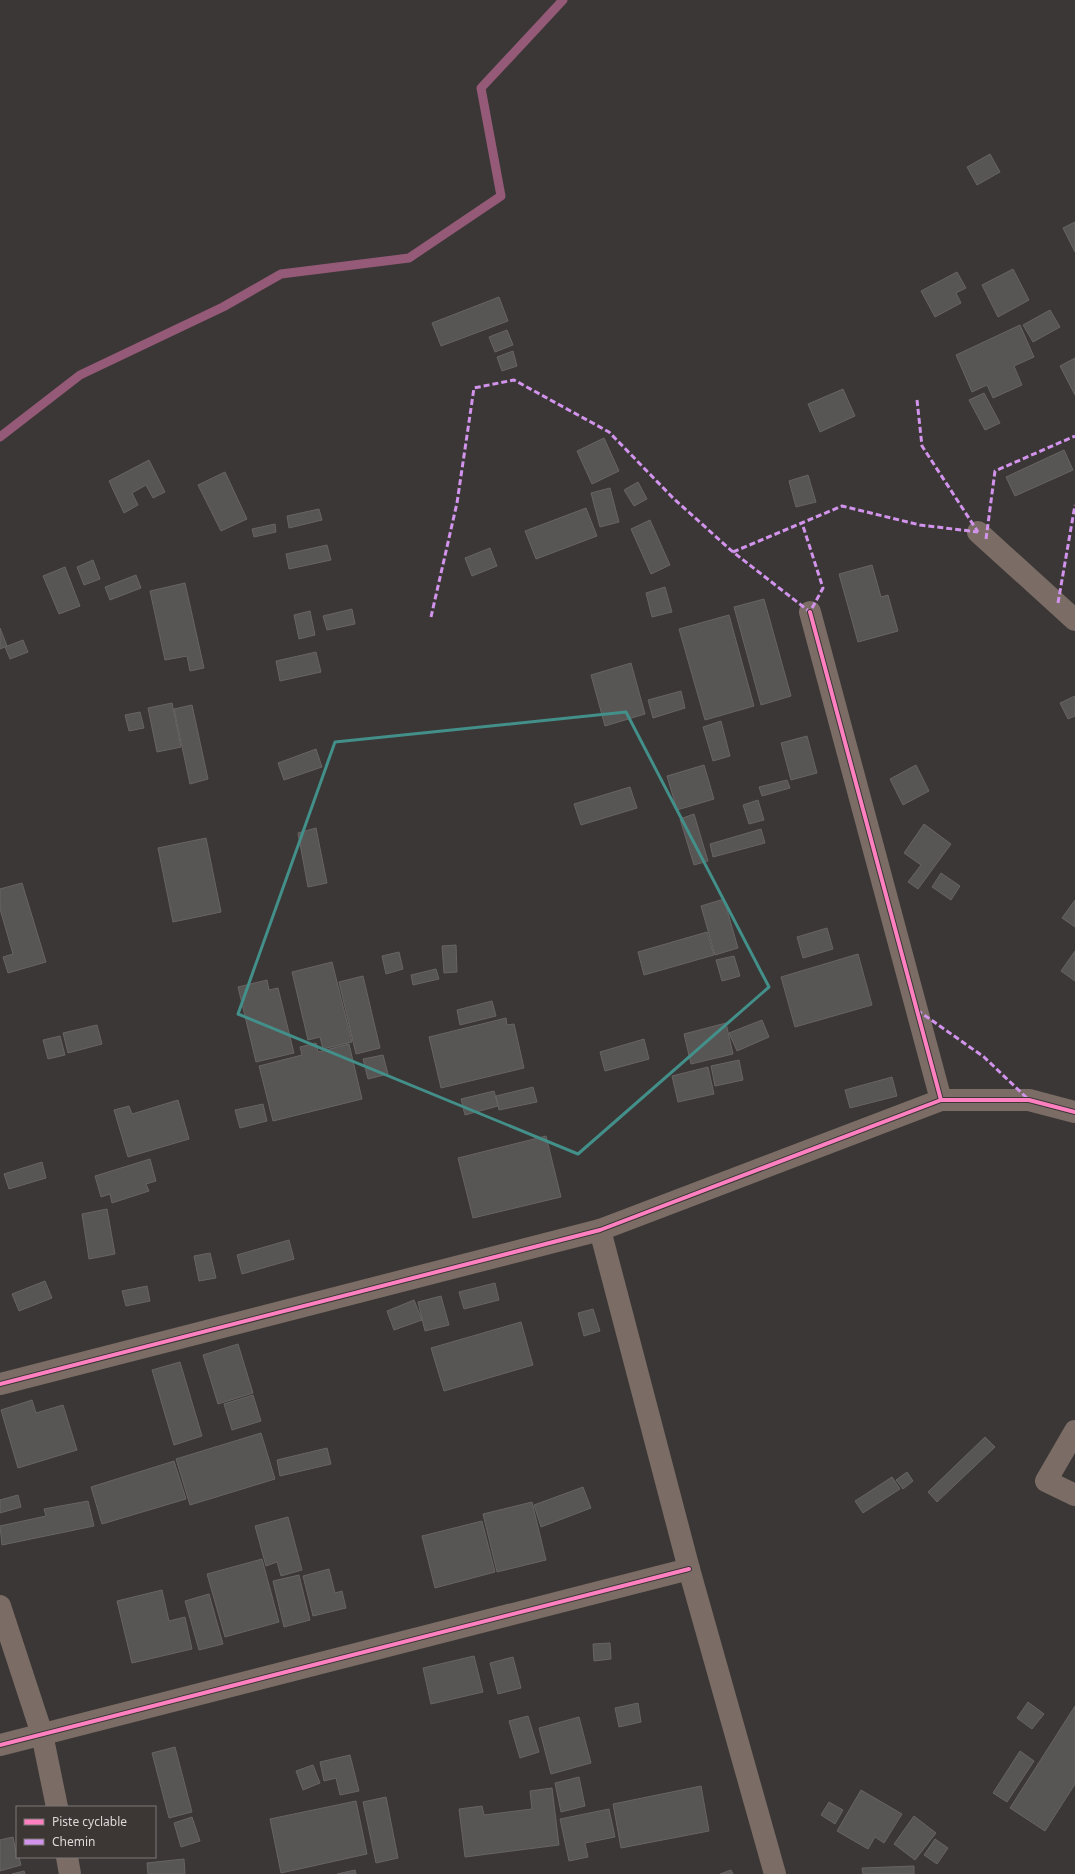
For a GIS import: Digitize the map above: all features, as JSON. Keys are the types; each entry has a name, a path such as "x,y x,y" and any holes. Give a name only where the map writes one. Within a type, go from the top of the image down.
{"street":[{"path":"978,532 1075,620"},
{"path":"810,612 941,1100"},
{"path":"0,1384 600,1230 941,1100 1029,1100 1075,1112"},
{"path":"600,1230 689,1569 775,1874"},
{"path":"1075,1431 1046,1481 1075,1495"},
{"path":"0,1745 689,1569"},
{"path":"0,1606 42,1734 57,1806"},
{"path":"67,1858 70,1874"}],"highlighted area":[{"path":"626,712 769,987 578,1154 238,1014 335,742"}],"building":[{"path":"990,154 1000,172 977,185 967,167"},
{"path":"1075,222 1075,252 1063,228"},
{"path":"1013,269 1029,300 998,317 982,285"},
{"path":"957,272 966,288 956,293 961,303 935,317 921,291"},
{"path":"499,297 508,321 441,346 432,323"},
{"path":"1050,310 1060,327 1033,342 1023,325"},
{"path":"1020,325 1034,357 1014,366 1022,385 993,398 987,385 972,392 956,355"},
{"path":"507,330 513,345 495,352 489,337"},
{"path":"513,351 517,366 502,371 497,357"},
{"path":"1075,358 1075,395 1060,366"},
{"path":"843,389 855,416 820,432 808,404"},
{"path":"984,393 1000,423 985,430 969,400"},
{"path":"604,438 619,471 592,484 577,451"},
{"path":"1064,450 1073,470 1015,496 1006,477"},
{"path":"149,460 165,492 153,498 146,485 132,493 138,505 124,513 109,481"},
{"path":"225,472 247,519 221,531 198,485"},
{"path":"808,475 816,502 796,507 789,481"},
{"path":"638,482 647,499 634,506 624,490"},
{"path":"610,488 619,522 600,527 591,493"},
{"path":"586,508 597,536 536,559 525,531"},
{"path":"319,509 322,520 289,528 287,516"},
{"path":"650,520 670,565 651,574 631,529"},
{"path":"275,524 276,532 254,537 252,529"},
{"path":"327,545 331,560 289,569 286,554"},
{"path":"490,548 497,566 472,576 465,558"},
{"path":"93,560 100,579 84,585 77,567"},
{"path":"872,565 881,597 888,595 898,631 858,642 839,574"},
{"path":"65,567 80,606 59,614 43,576"},
{"path":"136,575 141,588 110,600 105,587"},
{"path":"185,583 204,668 190,671 187,656 165,660 150,591"},
{"path":"665,587 672,612 652,617 646,593"},
{"path":"764,599 791,696 761,705 734,607"},
{"path":"352,609 355,624 327,630 323,616"},
{"path":"310,611 315,635 299,639 294,615"},
{"path":"729,615 754,706 705,720 679,629"},
{"path":"0,628 7,646 0,649"},
{"path":"23,640 28,652 10,659 5,647"},
{"path":"316,652 321,672 280,681 276,661"},
{"path":"631,663 645,714 605,726 591,675"},
{"path":"681,691 685,708 653,718 648,700"},
{"path":"1075,696 1075,716 1068,719 1060,703"},
{"path":"172,703 181,747 157,752 148,708"},
{"path":"192,705 208,779 190,784 174,709"},
{"path":"140,712 144,728 129,731 125,715"},
{"path":"721,721 730,756 713,761 703,727"},
{"path":"807,736 817,773 791,780 781,743"},
{"path":"316,749 322,767 284,780 278,763"},
{"path":"704,765 714,799 677,810 667,776"},
{"path":"916,765 929,791 903,805 890,779"},
{"path":"787,780 790,788 762,796 759,787"},
{"path":"630,787 637,808 581,825 574,804"},
{"path":"758,800 764,820 749,824 743,805"},
{"path":"694,814 708,861 694,865 680,819"},
{"path":"924,824 951,844 918,889 908,882 921,865 904,853"},
{"path":"316,828 327,883 308,887 298,833"},
{"path":"761,829 765,843 713,857 710,844"},
{"path":"206,838 221,912 173,922 158,848"},
{"path":"941,873 960,886 951,900 932,887"},
{"path":"22,883 46,962 8,973 3,957 13,954 0,909 0,889"},
{"path":"724,899 738,948 715,955 701,906"},
{"path":"1075,900 1075,927 1062,918"},
{"path":"827,928 833,949 803,958 797,937"},
{"path":"707,932 714,955 644,975 638,952"},
{"path":"456,945 457,972 444,973 442,946"},
{"path":"1075,951 1075,981 1061,971"},
{"path":"399,952 403,969 386,974 382,956"},
{"path":"858,954 872,1005 795,1027 781,977"},
{"path":"734,956 740,976 722,981 716,960"},
{"path":"332,962 352,1042 323,1049 320,1037 308,1040 292,972"},
{"path":"436,969 439,979 413,985 411,975"},
{"path":"363,976 380,1048 356,1054 339,982"},
{"path":"267,980 269,990 278,988 294,1053 256,1062 238,987"},
{"path":"492,1001 496,1016 460,1025 457,1010"},
{"path":"506,1018 507,1025 514,1024 524,1068 441,1088 429,1037"},
{"path":"762,1020 769,1037 737,1051 729,1033"},
{"path":"726,1023 733,1054 691,1064 684,1034"},
{"path":"97,1025 102,1044 68,1053 63,1033"},
{"path":"60,1036 65,1055 48,1059 43,1040"},
{"path":"644,1039 649,1059 605,1071 600,1052"},
{"path":"316,1043 318,1052 349,1044 362,1099 273,1121 259,1066 302,1055 300,1047"},
{"path":"383,1055 388,1074 368,1079 363,1059"},
{"path":"739,1060 743,1080 715,1086 711,1066"},
{"path":"708,1067 714,1094 678,1102 672,1076"},
{"path":"892,1077 897,1096 850,1108 845,1090"},
{"path":"533,1087 537,1102 499,1110 496,1096"},
{"path":"494,1091 498,1106 465,1115 461,1099"},
{"path":"178,1100 189,1139 128,1157 114,1110 129,1106 132,1114"},
{"path":"263,1104 267,1121 240,1128 235,1110"},
{"path":"546,1136 561,1197 473,1218 458,1158"},
{"path":"150,1159 156,1181 146,1184 149,1191 112,1203 110,1194 101,1197 95,1176"},
{"path":"42,1162 46,1178 9,1189 4,1174"},
{"path":"107,1209 115,1254 89,1259 82,1214"},
{"path":"289,1240 294,1259 242,1274 237,1255"},
{"path":"210,1253 216,1278 199,1281 194,1256"},
{"path":"45,1281 52,1298 19,1311 12,1294"},
{"path":"495,1283 499,1300 464,1309 459,1292"},
{"path":"147,1286 150,1301 126,1306 122,1291"},
{"path":"441,1296 449,1325 425,1331 418,1302"},
{"path":"414,1300 422,1320 394,1330 387,1311"},
{"path":"593,1309 600,1331 584,1336 578,1313"},
{"path":"521,1322 533,1365 444,1391 431,1348"},
{"path":"238,1344 253,1393 218,1404 203,1355"},
{"path":"180,1362 202,1436 174,1445 152,1370"},
{"path":"253,1395 261,1421 232,1430 224,1404"},
{"path":"32,1400 36,1413 63,1405 77,1450 18,1468 1,1410"},
{"path":"261,1433 275,1479 190,1505 176,1459"},
{"path":"985,1437 995,1447 937,1502 928,1492"},
{"path":"327,1448 331,1464 280,1476 277,1460"},
{"path":"174,1461 186,1499 102,1524 91,1487"},
{"path":"907,1472 913,1481 903,1489 896,1480"},
{"path":"892,1477 900,1489 863,1513 855,1501"},
{"path":"583,1487 591,1508 541,1527 534,1505"},
{"path":"18,1495 21,1507 0,1513 0,1500"},
{"path":"88,1501 94,1526 2,1545 0,1526 46,1516 44,1509"},
{"path":"532,1502 546,1560 497,1572 483,1514"},
{"path":"288,1517 302,1570 281,1576 277,1562 266,1566 255,1526"},
{"path":"482,1521 495,1572 435,1588 422,1536"},
{"path":"262,1559 279,1622 225,1637 207,1574"},
{"path":"329,1569 335,1593 342,1591 346,1608 313,1616 303,1576"},
{"path":"299,1575 310,1620 284,1627 273,1581"},
{"path":"162,1590 169,1621 185,1617 192,1649 132,1663 117,1601"},
{"path":"209,1594 223,1644 199,1650 185,1601"},
{"path":"610,1643 611,1659 594,1661 593,1644"},
{"path":"474,1656 483,1692 431,1704 423,1668"},
{"path":"513,1657 521,1688 498,1694 490,1663"},
{"path":"1028,1702 1044,1714 1032,1729 1017,1718"},
{"path":"638,1703 641,1722 619,1727 615,1708"},
{"path":"1075,1706 1075,1784 1045,1831 1010,1808"},
{"path":"528,1716 539,1752 520,1758 509,1721"},
{"path":"579,1717 591,1763 551,1774 539,1728"},
{"path":"175,1747 192,1812 169,1818 152,1753"},
{"path":"1020,1751 1034,1761 1007,1802 993,1793"},
{"path":"350,1755 359,1791 340,1795 336,1778 324,1781 320,1762"},
{"path":"313,1765 320,1783 303,1790 296,1771"},
{"path":"579,1777 585,1806 561,1812 555,1783"},
{"path":"701,1786 709,1831 621,1848 613,1804"},
{"path":"552,1788 559,1845 465,1857 459,1809 482,1806 484,1815 532,1809 530,1791"},
{"path":"861,1790 902,1814 884,1843 875,1837 868,1849 837,1831"},
{"path":"386,1797 398,1858 376,1863 363,1802"},
{"path":"356,1801 367,1854 281,1873 270,1819"},
{"path":"829,1802 843,1810 835,1824 821,1815"},
{"path":"609,1809 615,1837 585,1843 588,1857 569,1861 560,1819"},
{"path":"914,1816 936,1833 915,1860 894,1844"},
{"path":"192,1817 200,1841 181,1847 174,1823"},
{"path":"13,1837 16,1858 19,1858 21,1865 0,1871 0,1840"},
{"path":"935,1839 948,1848 937,1864 924,1855"},
{"path":"184,1859 185,1874 148,1874 147,1863"},
{"path":"914,1866 914,1874 863,1874 862,1868"},
{"path":"355,1870 356,1874 337,1874"},
{"path":"731,1870 733,1874 720,1874"},
{"path":"24,1871 25,1874 12,1874"}],"waterway":[{"path":"0,437 80,375 223,307 281,274 409,258 501,196 481,88 563,0"}],"marked path":[{"path":"431,617 457,503 474,388 514,380 609,432 674,499 733,552 810,612 823,588 802,523"},
{"path":"917,400 922,446 978,532"},
{"path":"986,539 995,471 1075,436"},
{"path":"1058,603 1075,505"},
{"path":"733,552 842,506 920,525 978,532"},
{"path":"917,1010 984,1057 1029,1100"}],"cycle path":[{"path":"810,612 941,1100"},
{"path":"0,1384 600,1230 941,1100 1029,1100 1075,1112"},
{"path":"0,1745 689,1569"}]}
